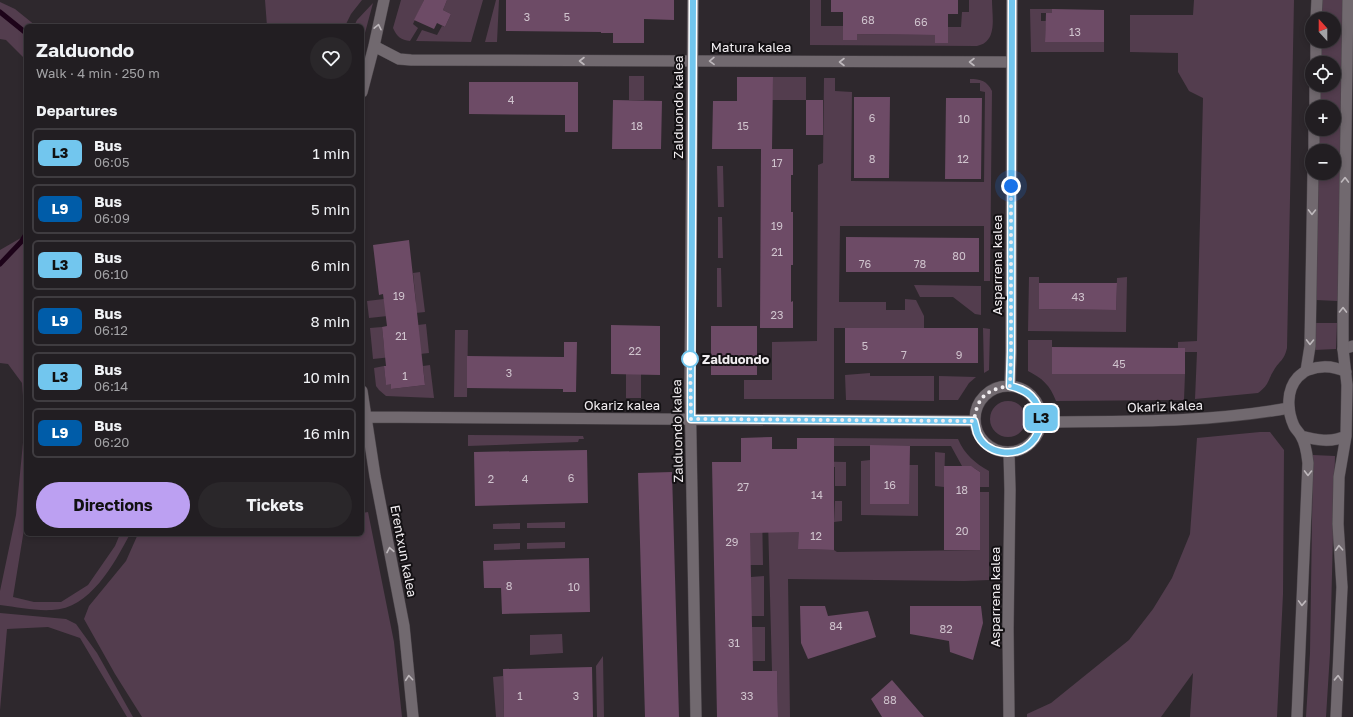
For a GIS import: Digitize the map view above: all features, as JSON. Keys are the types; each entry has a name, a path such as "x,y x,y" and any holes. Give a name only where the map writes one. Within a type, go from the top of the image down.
{"street":[{"path":"364,84 384,0"},
{"name":"Zalduondo kalea","path":"692,0 691,419 696,717"},
{"name":"Asparrena kalea","path":"1010,386 1012,0"},
{"path":"1316,12 1317,0"},
{"path":"1336,717 1342,587 1338,524 1339,477 1346,436 1346,372 1348,347 1348,0"},
{"name":"Matura kalea","path":"374,46 399,59 411,60 1011,62"},
{"path":"1306,371 1310,346 1313,180"},
{"path":"1297,717 1308,463 1306,450 1301,436 1295,428 1289,408 1290,393 1294,382 1306,371 1316,367 1338,368 1346,372"},
{"path":"1010,386 1021,389 1032,396 1039,408 1041,422 1038,434 1031,444 1021,450 1009,453 996,451 985,444 977,433 974,421 976,410 980,401 987,393 997,388 1010,386"},
{"name":"Okariz kalea","path":"1041,422 1152,422 1254,414 1289,408"},
{"name":"Okariz kalea","path":"364,418 974,421"},
{"name":"Erentxun kalea","path":"364,423 404,626 413,717"},
{"path":"1301,436 1315,440 1328,440 1340,439 1346,436"},
{"name":"Asparrena kalea","path":"1009,453 1009,717"}],"shaded area":[{"path":"265,0 362,0 351,14 346,24 267,24"},
{"path":"401,0 424,0 413,24 418,28 410,41 400,38 393,28"},
{"path":"447,0 483,0 471,42 416,41 422,30 437,35 442,26 445,27 451,14 443,10"},
{"path":"496,0 499,0 497,42 485,42"},
{"path":"810,0 821,0 821,26 843,26 843,40 857,40 857,34 935,35 935,43 948,43 948,27 961,27 962,12 969,12 969,0 992,0 993,21 991,34 988,40 984,44 977,46 810,45"},
{"path":"1194,0 1294,0 1287,348 1283,358 1274,370 1266,385 1258,393 1195,399 1197,352 1185,352 1185,348 1178,348 1178,342 1197,341 1203,98 1189,91 1178,72 1178,53 1130,52 1130,15 1193,15"},
{"path":"1322,0 1343,0 1341,120 1341,100 1320,100 1320,92 1341,92 1341,56 1320,56 1321,48 1341,48 1341,12 1321,12"},
{"path":"0,2 15,9 34,24 24,24 24,58 6,40 0,39"},
{"path":"373,3 364,37 364,24 355,24"},
{"path":"1030,9 1052,9 1052,13 1041,13 1041,21 1046,21 1045,42 1104,42 1104,52 1031,52"},
{"path":"629,76 644,76 644,100 629,100"},
{"path":"773,77 806,77 806,100 772,100"},
{"path":"824,78 835,78 835,91 852,92 851,181 984,182 985,92 980,91 980,83 970,83 970,79 980,80 988,85 992,91 990,281 984,281 984,226 840,226 839,302 886,302 886,310 905,310 905,299 916,300 924,316 924,328 834,328 834,399 744,399 744,380 772,380 772,342 817,341 818,165 823,163"},
{"path":"1319,136 1341,136 1341,144 1319,144"},
{"path":"717,166 723,166 724,207 718,207"},
{"path":"1318,180 1340,180 1338,301 1316,300"},
{"path":"718,217 722,217 723,258 718,258"},
{"path":"24,236 24,409 22,383 8,364 0,363 0,250"},
{"path":"717,268 721,268 722,307 717,307"},
{"path":"420,272 425,312 369,318 367,301 384,299 399,305 416,303 413,273"},
{"path":"1029,277 1039,277 1039,309 1116,310 1117,278 1127,277 1126,332 1028,331"},
{"path":"914,285 981,286 981,315 975,314 953,297 920,297"},
{"path":"1316,323 1337,323 1336,349 1314,350"},
{"path":"426,324 429,353 373,359 370,328 382,327 384,346 418,325"},
{"path":"983,328 990,329 989,370 984,373"},
{"path":"455,330 468,330 467,397 454,397"},
{"path":"1028,340 1052,340 1052,374 1185,374 1184,400 1056,401 1045,383 1028,371"},
{"path":"430,365 434,398 386,396 376,386 374,368 384,366 386,384 391,384 391,389 425,385 423,366"},
{"path":"870,373 870,376 934,376 934,401 846,400 845,375"},
{"path":"626,374 641,374 641,398 626,398"},
{"path":"939,376 976,377 969,383 958,400 939,400"},
{"path":"1012,401 1021,406 1025,412 1025,426 1021,432 1012,437 1004,437 995,432 991,426 990,415 995,406 1001,402"},
{"path":"24,432 24,529 13,597 34,602 61,602 88,585 115,546 119,536 129,536 99,583 78,602 66,608 52,610 0,605 0,591 16,515"},
{"path":"1270,432 1284,450 1283,594 1277,717 1190,717 1193,673 1161,717 1027,717 1027,714 1051,703 1129,640 1153,609 1172,578 1190,534 1197,438"},
{"path":"468,435 583,436 584,439 579,439 578,442 468,446"},
{"path":"834,438 958,439 964,450 971,458 989,471 989,487 980,487 980,472 974,468 962,466 951,446 834,446"},
{"path":"935,452 945,453 944,487 935,486"},
{"path":"1313,455 1335,456 1330,653 1326,717 1306,717 1310,653"},
{"path":"870,460 870,504 909,465 918,465 918,516 861,515 861,461"},
{"path":"797,461 846,462 846,486 835,486 835,467 799,467 799,549 834,550 837,552 980,550 980,492 989,492 989,580 788,579 790,717 778,717 777,671 772,671 768,521"},
{"path":"835,501 842,501 842,521 834,522"},
{"path":"762,509 763,565 746,565 749,524"},
{"path":"368,512 394,642 402,717 142,717 115,674 84,619 89,606 126,561 137,536 364,536 364,513"},
{"path":"565,522 565,528 527,528 527,523"},
{"path":"520,523 520,529 493,529 493,524"},
{"path":"565,542 565,548 527,549 527,543"},
{"path":"520,543 520,549 494,550 494,544"},
{"path":"764,576 764,616 747,616 751,577"},
{"path":"0,613 66,619 76,624 97,653 133,717 127,717 80,638 48,627 7,629 0,710"},
{"path":"752,627 765,627 765,661 748,661"},
{"path":"562,634 563,653 530,655 530,635"},
{"path":"603,656 604,717 597,717 596,666"},
{"path":"503,676 504,717 496,717 493,677"}],"building":[{"path":"424,0 447,0 443,10 451,14 445,27 437,23 434,29 414,20"},
{"path":"506,0 674,0 674,20 644,19 644,43 613,43 613,33 506,31"},
{"path":"831,0 958,0 958,14 948,14 948,43 935,43 935,35 857,34 857,40 843,40 843,12 831,12"},
{"path":"1052,9 1104,10 1104,42 1045,42 1046,13 1052,13"},
{"path":"737,77 773,77 772,149 712,149 713,101 737,101"},
{"path":"469,82 578,82 578,132 565,132 565,115 469,114"},
{"path":"854,97 890,97 889,178 854,178"},
{"path":"946,98 982,98 981,179 945,179"},
{"path":"613,100 662,101 661,149 612,149"},
{"path":"806,100 823,100 823,135 806,135"},
{"path":"761,149 793,149 793,175 791,175 793,265 791,265 791,302 793,301 793,328 760,328"},
{"path":"846,237 979,238 979,272 846,272"},
{"path":"409,240 425,385 391,389 391,384 386,385 384,366 386,366 382,327 387,326 383,294 379,295 373,245"},
{"path":"1039,283 1117,283 1116,310 1039,309"},
{"path":"611,325 660,326 660,375 611,374"},
{"path":"711,326 757,326 757,375 711,375"},
{"path":"845,328 978,328 978,363 845,363"},
{"path":"564,342 577,342 576,392 563,392 563,389 467,388 467,356 564,357"},
{"path":"1052,347 1185,348 1185,374 1052,374"},
{"path":"772,437 772,449 797,449 797,438 834,438 834,550 798,549 799,532 750,533 753,671 777,671 778,717 717,717 712,462 741,462 741,438"},
{"path":"870,445 910,446 909,504 870,504"},
{"path":"587,450 588,503 475,506 474,452"},
{"path":"944,466 971,466 980,472 980,550 944,550"},
{"path":"672,472 679,717 645,717 638,473"},
{"path":"589,558 590,612 502,614 501,588 484,588 483,561"},
{"path":"800,606 825,606 828,616 868,611 876,637 808,659 801,643"},
{"path":"910,606 981,606 983,623 973,660 950,652 949,641 910,634"},
{"path":"592,667 593,717 504,717 503,669"},
{"path":"892,680 924,717 882,717 871,699"}],"waterway":[{"path":"0,12 24,31"},
{"path":"0,264 24,237"}],"bus line":[{"name":"L3","path":"693,0 691,419 974,421 977,433 985,444 996,451 1009,453 1021,450 1031,444 1038,434 1041,422 1039,408 1032,396 1021,389 1010,386 1012,0"}],"place":[{"name":"Zalduondo","path":"690,359"}],"route":[{"path":"690,359 690,353 691,419 974,421 976,410 980,401 987,393 997,388 1010,386 1011,186"}]}
